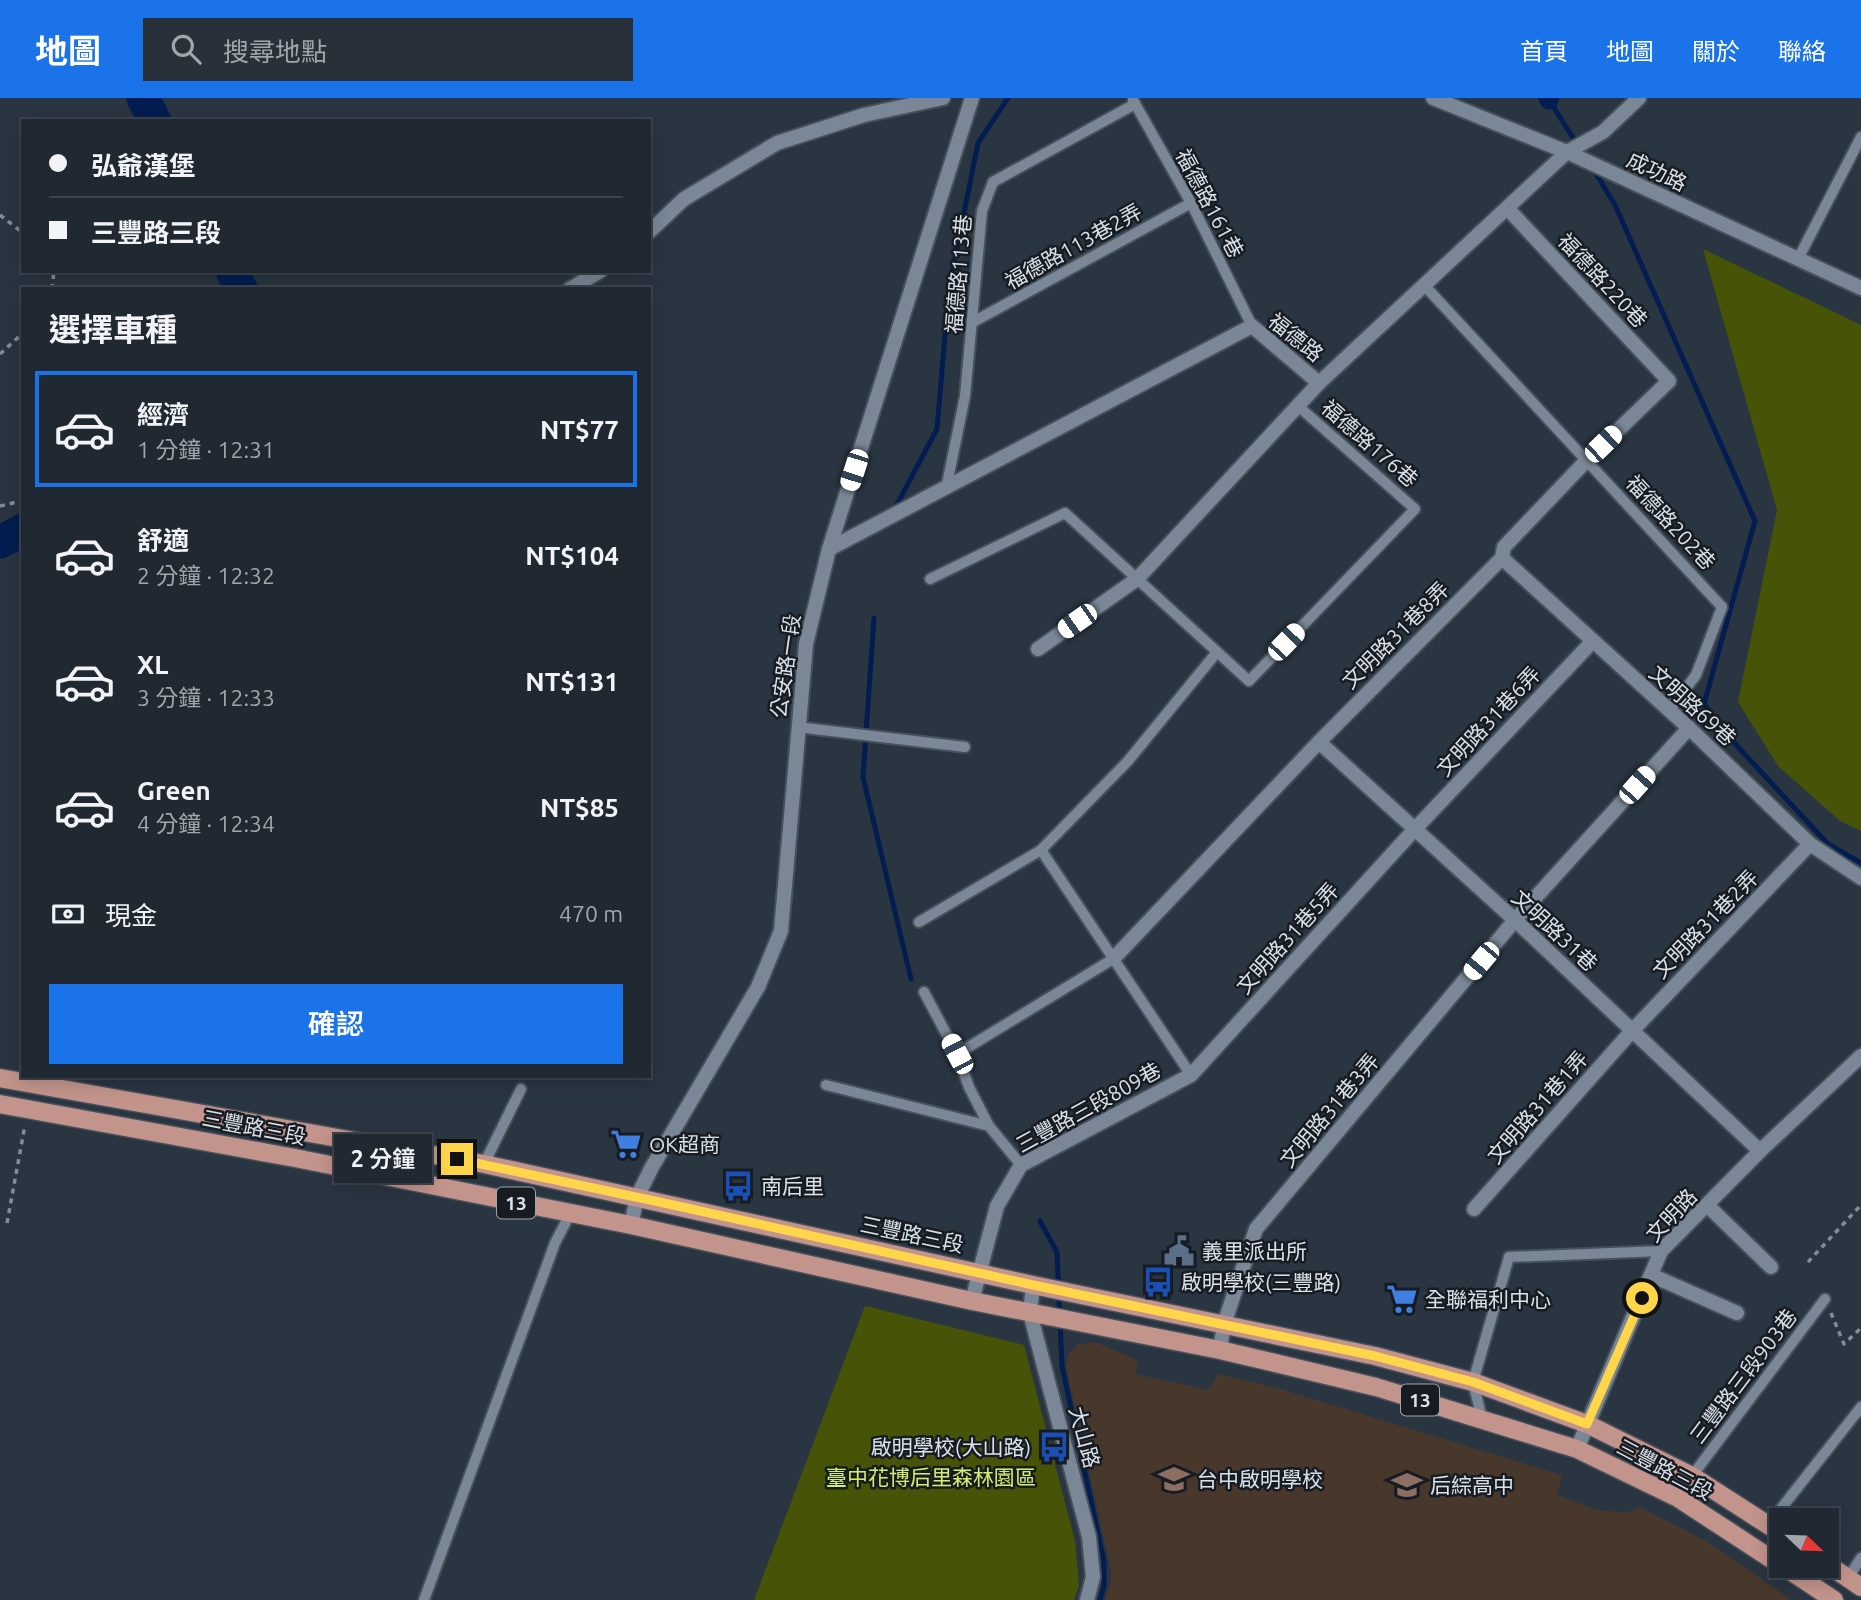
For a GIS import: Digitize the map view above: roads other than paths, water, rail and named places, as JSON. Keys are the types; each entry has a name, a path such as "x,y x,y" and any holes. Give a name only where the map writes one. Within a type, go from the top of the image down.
{"main road":[{"name":"三豐路三段","path":"0,1078 484,1164 1033,1285 1375,1356 1473,1382 1587,1424 1692,1476 1769,1526"},
{"path":"28,1109 32,1083"},
{"name":"三豐路三段","path":"0,1104 295,1158 631,1225 972,1301 1220,1350 1376,1387 1577,1449 1678,1498 1769,1558"},
{"path":"1839,1571 1857,1581"},
{"name":"三豐路三段","path":"1800,1578 1834,1600"}],"street":[{"path":"651,230 684,199 777,142 864,115 943,98"},
{"name":"公安路一段","path":"631,1225 637,1197 652,1167 758,987 781,931 806,644 829,550 972,98"},
{"name":"成功路","path":"1433,98 1567,152 1861,288"},
{"name":"福德路","path":"829,550 1252,326 1319,383 1567,152 1603,132 1639,98"},
{"name":"福德路220巷","path":"1507,208 1669,381"},
{"path":"573,287 597,273"},
{"name":"文明路31巷8弄","path":"1113,959 1319,742 1502,558 1504,547 1587,460 1669,381"},
{"path":"1038,649 1137,579 1319,383"},
{"name":"文明路69巷","path":"1502,558 1689,728 1810,844 1861,877"},
{"name":"文明路31巷6弄","path":"1415,830 1592,642"},
{"name":"文明路31巷3弄","path":"1220,1350 1224,1324 1256,1229 1515,920 1689,728"},
{"name":"文明路31巷","path":"1319,742 1515,920 1760,1151"},
{"name":"文明路31巷5弄","path":"1191,1075 1415,830"},
{"name":"文明路31巷2弄","path":"1631,1032 1810,844"},
{"name":"文明路31巷1弄","path":"1474,1209 1631,1032"},
{"name":"文明路","path":"1577,1449 1661,1251 1760,1151 1861,1056"},
{"name":"三豐路三段809巷","path":"972,1301 997,1206 1021,1165 1191,1075"},
{"path":"1708,1206 1771,1267"},
{"path":"1651,1275 1737,1313"},
{"name":"大山路","path":"1033,1285 1030,1312 1090,1536 1093,1577 1087,1600"},
{"path":"1834,1600 1857,1581"}],"lane":[{"name":"福德路161巷","path":"1134,101 1191,203 1252,326"},
{"name":"福德路113巷","path":"946,489 965,396 982,211 993,183 1134,101"},
{"path":"1798,259 1861,137"},
{"name":"福德路113巷2弄","path":"973,322 1191,203"},
{"name":"福德路202巷","path":"1424,285 1722,607 1696,675 1669,711"},
{"name":"福德路176巷","path":"1217,652 1249,681 1415,509 1298,406"},
{"path":"919,922 1041,849 1128,761 1217,652 1065,513 930,579"},
{"path":"797,727 965,747"},
{"path":"1041,849 1191,1075"},
{"path":"957,1054 1113,959"},
{"path":"924,992 957,1054 989,1126 1021,1165"},
{"path":"826,1085 989,1126"},
{"path":"484,1164 521,1089"},
{"path":"424,1600 555,1243 570,1214"},
{"path":"1482,1419 1473,1382 1509,1257 1661,1251"},
{"name":"三豐路三段903巷","path":"1692,1476 1825,1298"},
{"path":"1790,1508 1861,1407"},
{"path":"1857,1581 1861,1558"}],"waterway":[{"path":"143,98 154,119"},
{"path":"893,512 937,429 949,288 978,143 1008,98"},
{"path":"1549,100 1577,144"},
{"path":"1592,167 1615,205 1755,521 1704,704 1738,747 1828,844 1861,863"},
{"path":"233,273 240,287"},
{"path":"0,542 21,531"},
{"path":"874,618 863,777 911,979"},
{"path":"1040,1221 1057,1252 1062,1366 1104,1561 1104,1586 1100,1600"}],"place":[{"name":"OK超商","path":"626,1144"},
{"name":"南后里","path":"738,1186"},
{"name":"義里派出所","path":"1179,1251"},
{"name":"啟明學校(三豐路)","path":"1158,1282"},
{"name":"全聯福利中心","path":"1402,1299"},
{"name":"啟明學校(大山路)","path":"1054,1447"},
{"name":"台中啟明學校","path":"1174,1479"},
{"name":"后綜高中","path":"1407,1485"}],"park label":[{"name":"臺中花博后里森林園區","path":"931,1477"}]}
